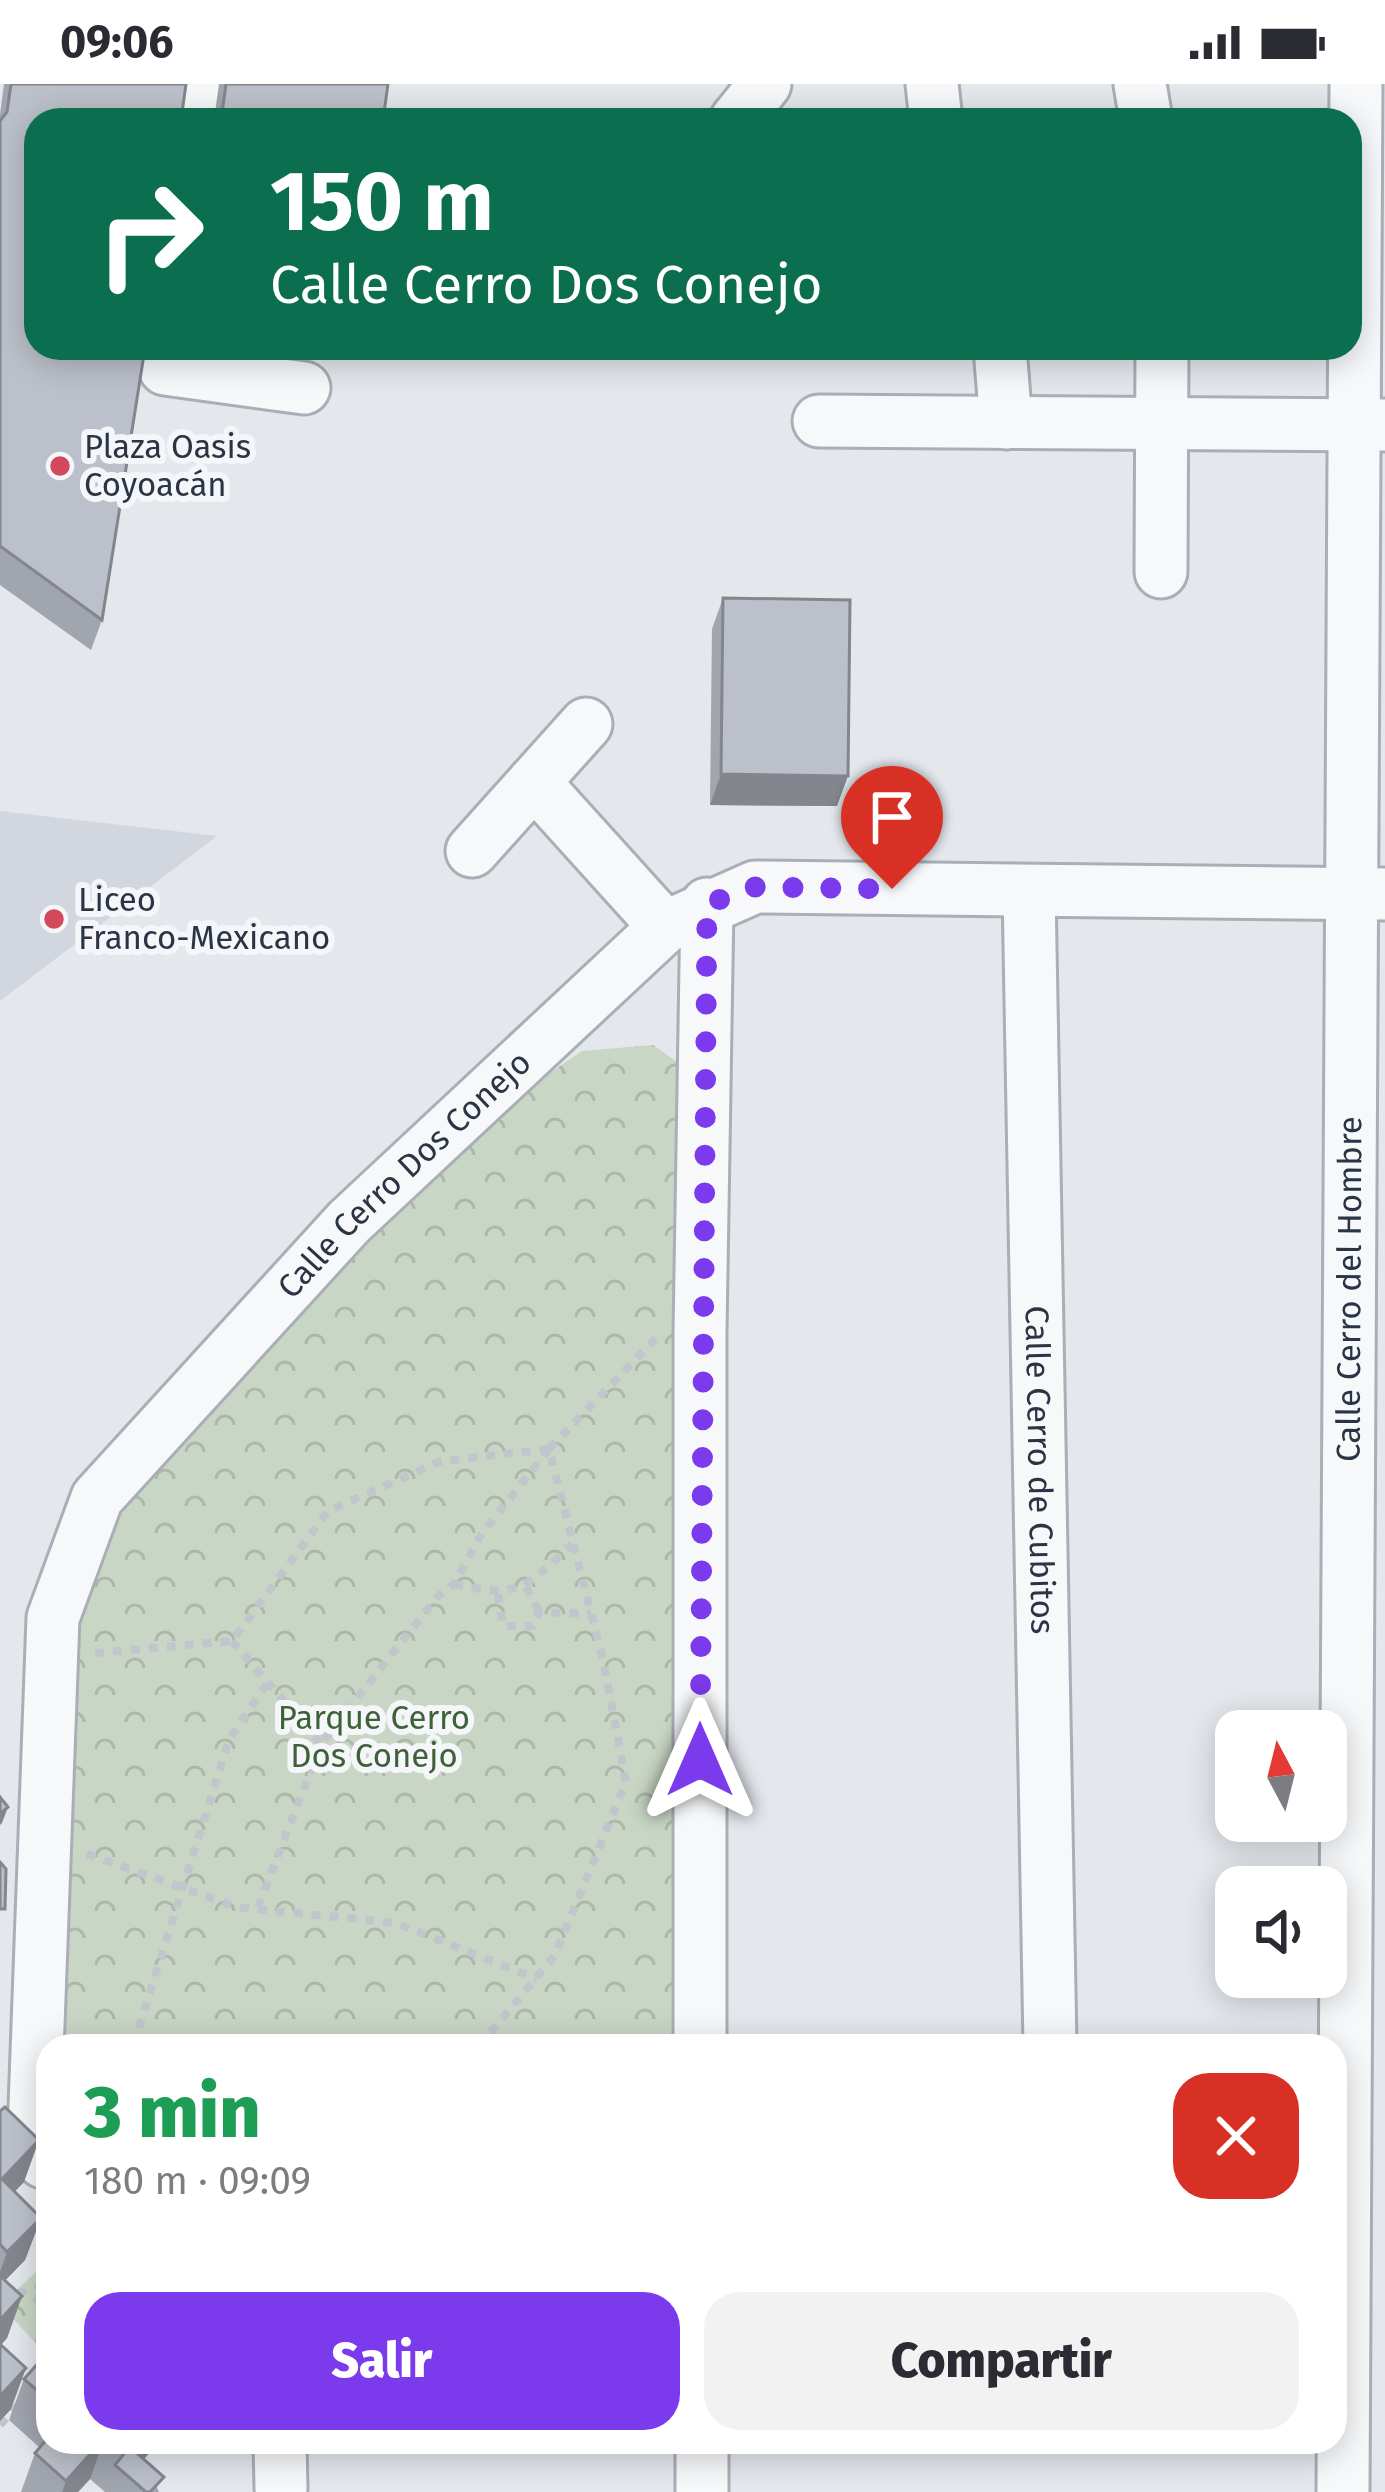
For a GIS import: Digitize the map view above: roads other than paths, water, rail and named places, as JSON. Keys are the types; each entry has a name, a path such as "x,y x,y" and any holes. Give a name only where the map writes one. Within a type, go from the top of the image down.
{"street":[{"path":"746,108 765,84"},
{"name":"Calle Cerro del Hombre","path":"1347,2376 1356,2166 1369,893 1369,424 1362,241"},
{"path":"167,360 165,368 304,388"},
{"path":"1001,360 1006,423"},
{"path":"1161,572 1162,360"},
{"path":"819,421 1369,424"},
{"path":"472,850 586,724"},
{"path":"534,782 686,915 700,1332 700,2034"},
{"name":"Calle Cerro Dos Conejo","path":"43,2034 53,1618 98,1498 349,1222 686,915 754,887 1369,893"},
{"name":"Calle Cerro de Cubitos","path":"1029,891 1050,2034"},
{"path":"702,2454 702,2492"},
{"name":"Calle Cerro del Hombre","path":"1342,2492 1344,2454"}],"place":[{"name":"Plaza Oasis Coyoacán","path":"60,466"},
{"name":"Liceo Franco-Mexicano","path":"54,919"}],"park label":[{"name":"Parque Cerro Dos Conejo","path":"374,1737"}]}
